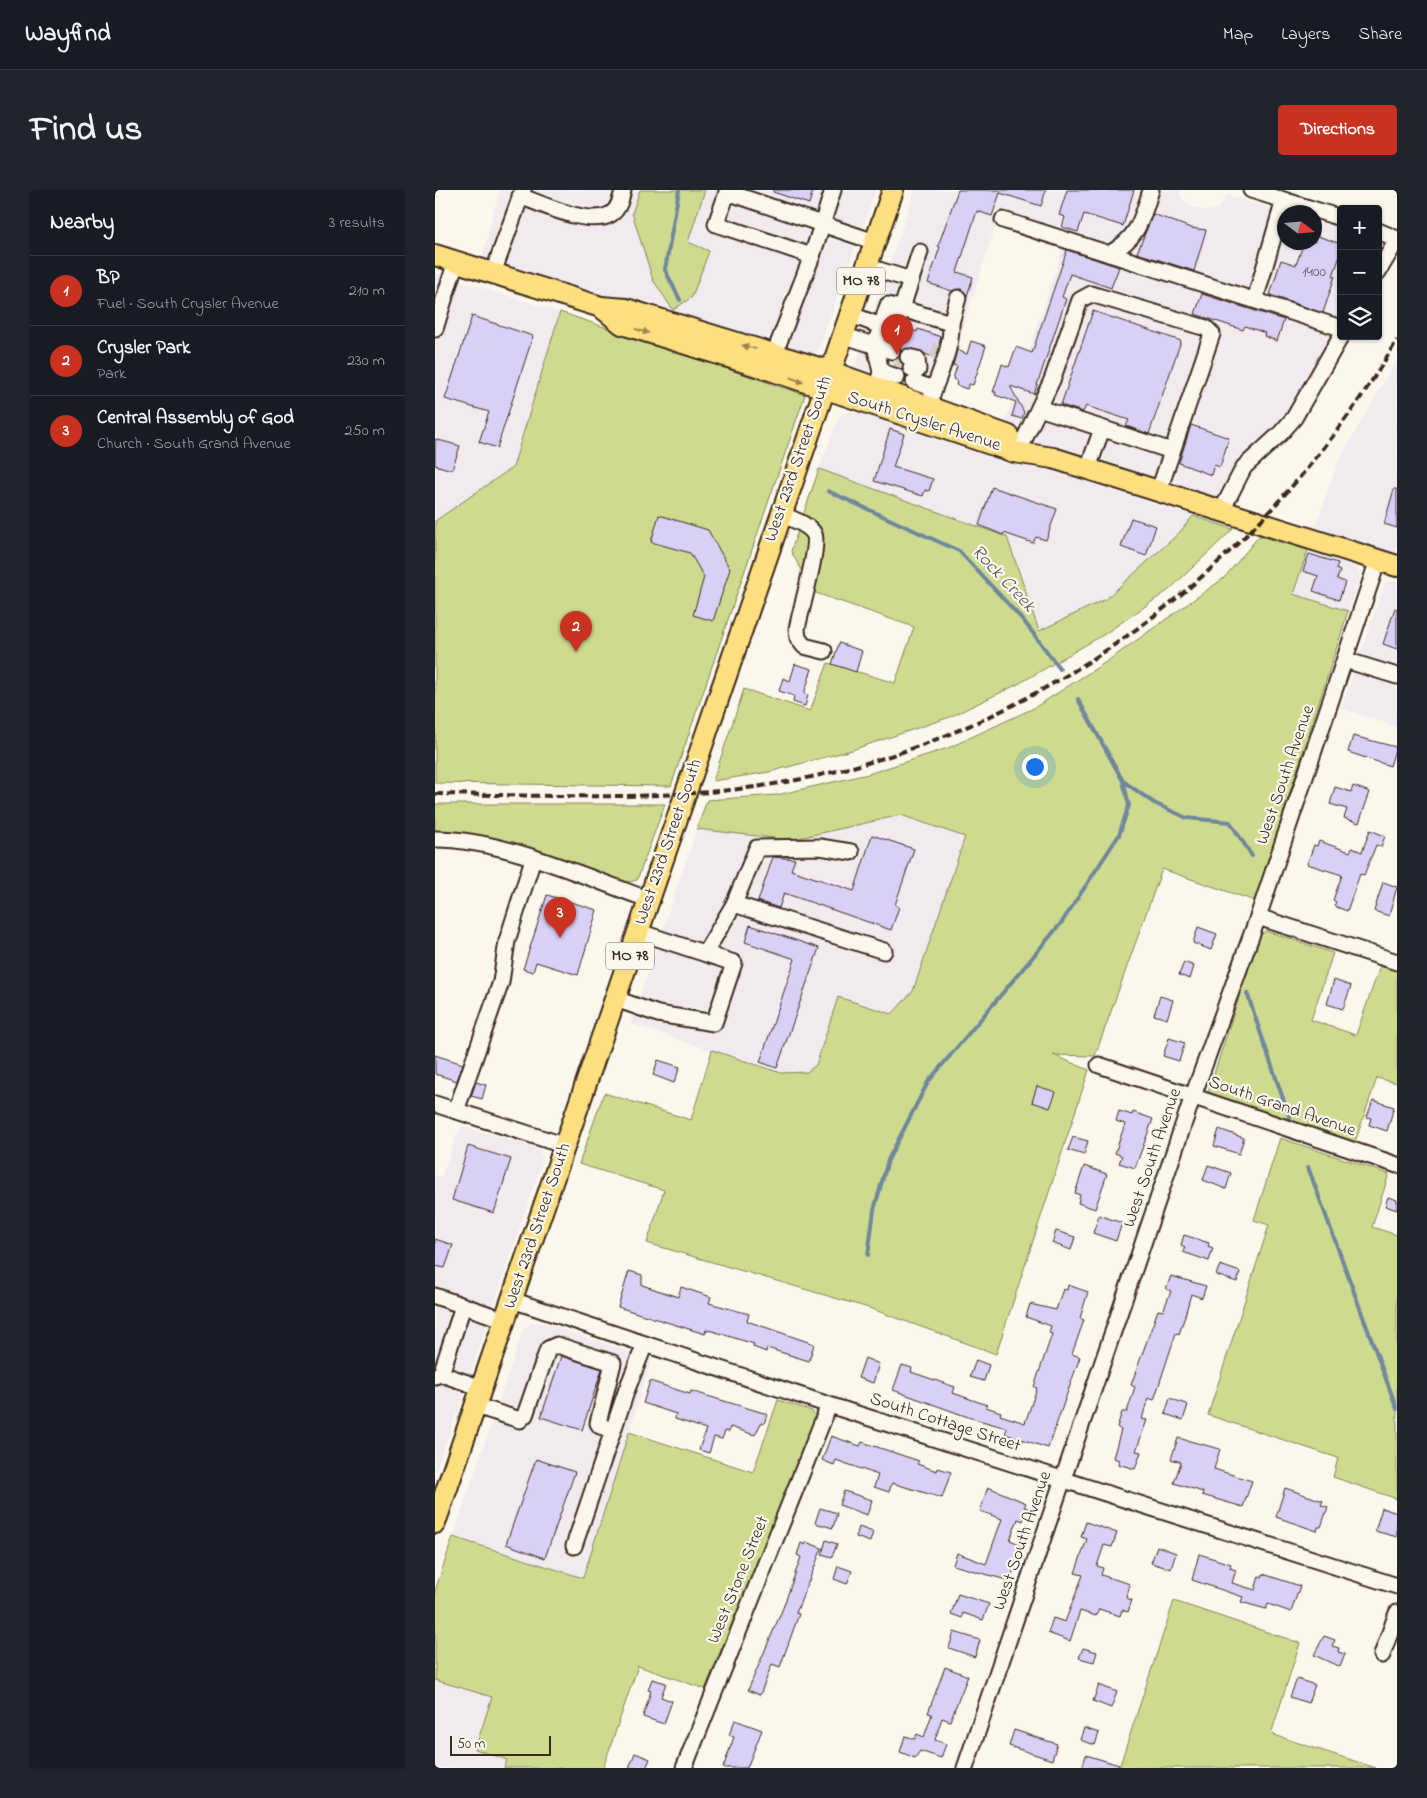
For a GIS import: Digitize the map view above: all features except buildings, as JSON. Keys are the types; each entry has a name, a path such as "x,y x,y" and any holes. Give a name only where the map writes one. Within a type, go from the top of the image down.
{"main road":[{"name":"West 23rd Street South","path":"436,1514 479,1397 566,1146 826,380 893,190"},
{"name":"South Crysler Avenue","path":"435,255 601,307 626,309 774,355 826,380 1014,452 1053,458 1088,468 1388,563"},
{"name":"South Crysler Avenue","path":"601,307 621,324 826,380 902,370 1053,458"}],"street":[{"path":"493,273 521,193 576,215 605,216 616,209 623,190"},
{"path":"774,355 812,256 833,190"},
{"path":"1109,254 1128,242 1137,229 1151,190"},
{"path":"1251,190 1337,217"},
{"path":"812,256 716,224 727,191 875,242"},
{"path":"1255,300 1284,200"},
{"path":"1003,220 1337,327"},
{"path":"1382,233 1397,240 1382,265"},
{"path":"900,313 920,252"},
{"path":"435,329 456,261"},
{"path":"866,266 911,280"},
{"path":"1023,442 1052,380 1080,300 1091,294 1206,328 1211,334 1159,490"},
{"path":"943,338 959,298"},
{"path":"881,326 888,305 900,313 949,323"},
{"path":"849,314 881,326 902,370"},
{"path":"902,370 950,343 949,323"},
{"path":"842,335 902,370 937,359"},
{"path":"1222,510 1244,467 1280,434 1293,418 1339,340"},
{"path":"1039,408 1172,452"},
{"path":"1088,468 1102,429"},
{"path":"781,514 811,529 816,536 816,549 797,629 798,638 804,646 824,651"},
{"name":"West South Avenue","path":"965,1768 1064,1481 1193,1096 1257,918 1345,660 1388,563"},
{"path":"1345,660 1397,676"},
{"path":"435,838 457,840 533,859 650,900"},
{"path":"705,954 734,904 757,848 820,847 851,852"},
{"path":"456,1111 501,982 507,941 533,859"},
{"path":"734,904 884,951"},
{"path":"1257,918 1397,962"},
{"path":"616,999 658,1014 714,1023 734,963 639,932"},
{"name":"South Grand Avenue","path":"1099,1065 1180,1094 1193,1096 1397,1165"},
{"path":"435,1104 566,1146"},
{"path":"435,1296 505,1320"},
{"name":"South Cottage Street","path":"512,1300 1064,1481 1397,1586"},
{"path":"463,1306 438,1375 521,1420 525,1415 548,1349 557,1345 613,1363 598,1423 600,1426 613,1430"},
{"path":"574,1546 613,1430 645,1344"},
{"name":"West Stone Street","path":"684,1768 829,1405"},
{"path":"1382,1654 1397,1613"}],"shaded area":[{"path":"500,190 640,190 632,214 653,280 709,251 688,242 705,190 876,190 819,348 813,357 805,360 481,260"},
{"path":"915,190 1180,190 1180,196 1192,207 1206,211 1218,208 1227,195 1277,210 1277,250 1322,250 1322,223 1337,228 1337,332 1281,423 1249,454 1219,495 1211,497 1039,444 1003,429 1062,250 995,228 938,403 860,375 855,365"},
{"path":"435,273 560,312 512,467 435,521"},
{"path":"1397,360 1397,557 1314,531 1339,459"},
{"path":"849,412 865,414 1008,464 1049,470 1193,516 1179,533 1106,599 1039,631 1007,537 819,469 839,416"},
{"path":"1308,550 1357,567 1361,576 1348,611 1293,594"},
{"path":"1393,580 1397,581 1397,727 1341,708 1385,583"},
{"path":"901,815 965,836 913,991 892,1014 838,998 816,1065 807,1072 794,1073 781,1073 630,1024 697,829 790,840"},
{"path":"461,1126 528,1145 540,1151 543,1159 463,1396 435,1472 435,1175 441,1177"},
{"path":"532,1322 544,1323 652,1359 583,1578 453,1537 523,1330"},
{"path":"435,1680 492,1697 475,1749 507,1760 504,1768 435,1768"}],"green space":[{"path":"640,190 705,190 688,242 709,251 692,297 673,310 653,280 632,213"},
{"path":"560,312 805,395 671,786 435,783 435,521 513,467"},
{"path":"819,469 1007,537 1039,631 1106,599 1179,533 1193,516 1233,529 1169,590 1103,635 1020,683 950,717 852,750 769,772 713,781 744,689 810,711 828,663 895,683 914,627 813,592 791,551"},
{"path":"1259,536 1308,550 1293,594 1348,611 1341,634 1255,901 1162,869 1095,1056 1053,1055 1089,1070 996,1354 869,1308 647,1243 664,1190 579,1164 604,1093 691,1120 712,1050 781,1073 807,1072 816,1065 838,997 892,1014 913,991 965,837 901,815 790,840 697,829 707,800 777,795 868,774 948,748 1034,708 1109,660 1224,578"},
{"path":"435,804 665,804 637,880 629,882 558,857 510,843 460,834 435,832"},
{"path":"1266,931 1333,953 1311,1020 1356,1035 1380,966 1397,971 1397,1083 1377,1078 1355,1142 1212,1098 1208,1092 1259,936"},
{"path":"1280,1138 1389,1174 1372,1227 1397,1235 1397,1499 1333,1477 1338,1458 1208,1415 1269,1225 1254,1220"},
{"path":"778,1400 812,1411 817,1418 705,1689 638,1666 603,1768 504,1768 507,1760 475,1749 492,1697 435,1680 435,1591 453,1537 583,1578 629,1432 753,1472"},
{"path":"1174,1601 1300,1643 1271,1734 1376,1768 1119,1768"}],"waterway":[{"name":"Rock Creek","path":"679,190 665,270 680,300"},
{"name":"Rock Creek","path":"828,491 959,551 1023,620 1060,669"},
{"path":"868,1255 874,1210 888,1160 928,1082 1062,922 1119,835 1129,805 1123,781 1078,699"},
{"path":"1123,781 1154,803 1187,818 1230,822 1252,856"},
{"path":"1247,993 1292,1125"},
{"path":"1308,1167 1397,1409"}],"tunnel":[{"path":"890,343 899,318"},
{"path":"937,359 943,338"},
{"path":"894,363 911,368"}],"railway":[{"path":"435,794 630,796 669,795 747,788 847,768 944,736 1036,693 1123,639 1203,576 1276,504 1341,425 1397,340"}],"place":[{"name":"BP","path":"897,355"},
{"name":"Crysler Park","path":"576,652"},
{"name":"Central Assembly of God","path":"560,938"}]}
